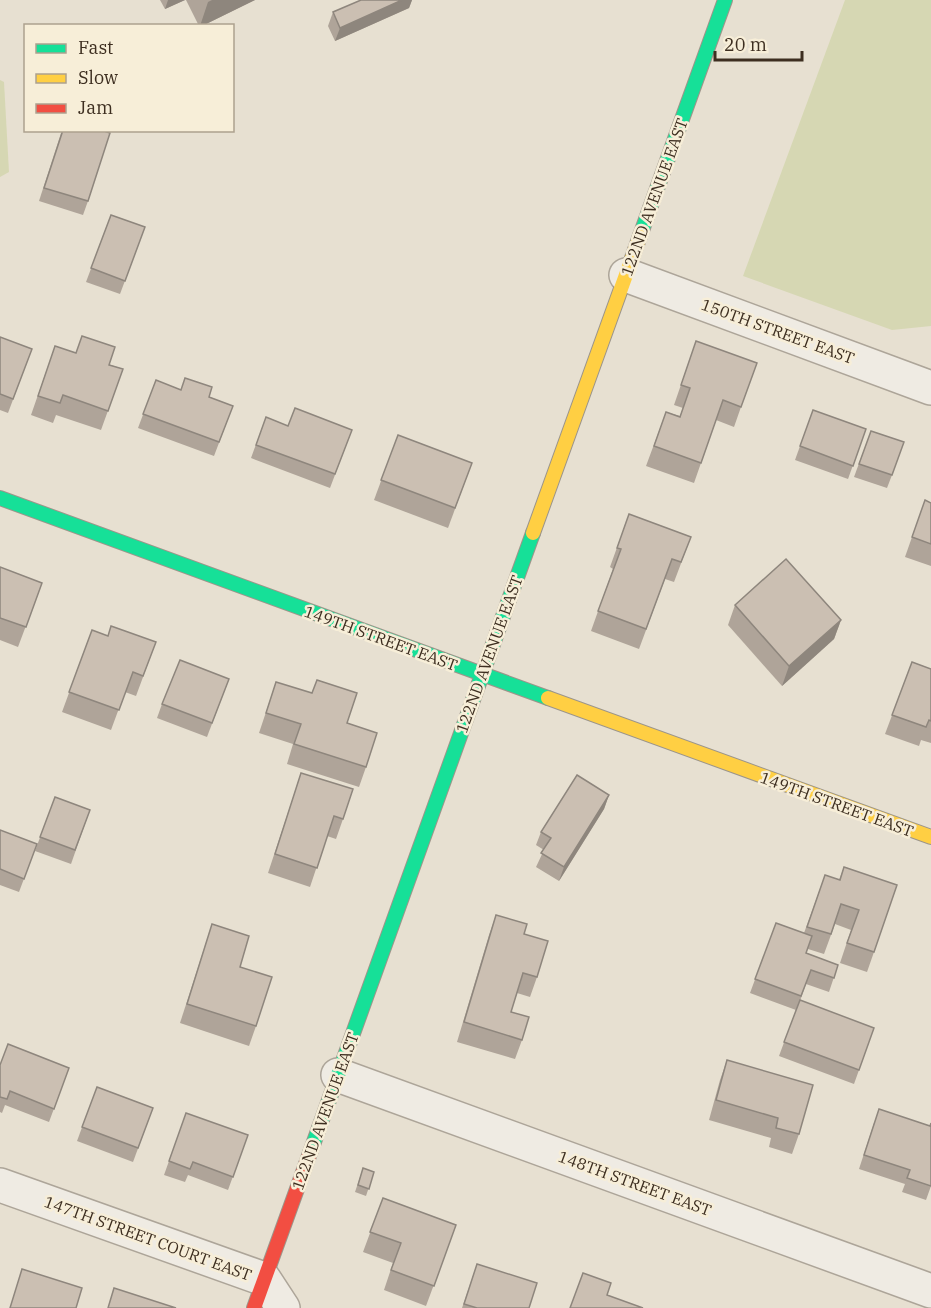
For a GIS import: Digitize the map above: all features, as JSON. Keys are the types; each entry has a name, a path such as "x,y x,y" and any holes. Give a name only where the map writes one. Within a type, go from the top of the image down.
{"main road":[{"name":"122ND AVENUE EAST","path":"259,1294 725,0"},
{"name":"149TH STREET EAST","path":"0,498 931,837"}],"street":[{"name":"150TH STREET EAST","path":"626,275 931,388"},
{"name":"148TH STREET EAST","path":"338,1075 931,1291"},
{"name":"147TH STREET COURT EAST","path":"0,1185 259,1294 283,1308"}],"green space":[{"path":"845,0 931,0 931,326 892,330 743,276"},
{"path":"0,80 4,82 9,172 0,177"}],"building":[{"path":"361,0 402,0 340,28 333,12"},
{"path":"62,132 110,133 88,201 44,188"},
{"path":"111,215 145,227 125,281 91,268"},
{"path":"82,336 115,347 109,365 123,369 108,411 63,395 60,403 38,396 55,346 76,353"},
{"path":"0,337 32,349 13,399 0,394"},
{"path":"696,341 757,363 741,407 723,400 701,463 654,446 666,412 680,417 690,388 681,385"},
{"path":"185,378 212,387 209,397 233,406 219,442 143,414 156,380 181,390"},
{"path":"295,408 352,430 335,474 256,445 266,417 288,426"},
{"path":"813,410 866,429 853,466 800,446"},
{"path":"871,431 904,442 892,475 859,464"},
{"path":"398,435 472,463 455,508 381,480"},
{"path":"925,500 931,503 931,544 912,537"},
{"path":"629,514 691,537 681,562 672,559 646,629 598,611 621,549 617,548"},
{"path":"786,559 841,620 789,666 735,605"},
{"path":"0,567 42,583 26,627 0,618"},
{"path":"111,626 156,642 143,676 133,672 119,710 69,692 92,630 108,636"},
{"path":"180,660 229,679 212,723 162,704"},
{"path":"912,662 931,669 931,721 929,720 926,727 892,715"},
{"path":"317,680 357,693 347,723 377,733 366,767 294,744 301,724 266,713 276,682 312,693"},
{"path":"301,773 353,789 343,819 334,816 317,868 275,854"},
{"path":"577,775 609,795 564,867 541,853 551,838 541,832"},
{"path":"55,797 90,810 75,850 40,837"},
{"path":"0,830 37,844 24,879 0,869"},
{"path":"844,867 897,885 874,952 847,943 859,910 841,904 831,934 807,927 825,875 840,880"},
{"path":"496,915 527,924 524,934 548,941 537,977 523,973 511,1012 529,1017 522,1040 464,1022"},
{"path":"776,923 812,936 806,953 838,965 834,978 811,970 801,996 755,979"},
{"path":"212,924 249,936 240,967 272,977 256,1026 187,1004"},
{"path":"800,1000 874,1028 859,1070 784,1042"},
{"path":"8,1044 69,1068 54,1109 10,1091 7,1099 0,1097 0,1065"},
{"path":"727,1060 813,1085 799,1134 776,1128 778,1118 716,1100"},
{"path":"97,1087 153,1108 138,1148 82,1127"},
{"path":"879,1109 930,1126 931,1123 931,1186 907,1178 910,1170 864,1155"},
{"path":"186,1113 248,1135 233,1177 193,1162 190,1169 169,1161"},
{"path":"363,1168 374,1172 369,1189 358,1185"},
{"path":"383,1198 456,1225 434,1286 391,1270 401,1243 370,1232"},
{"path":"477,1264 537,1283 529,1308 477,1308 464,1304"},
{"path":"22,1269 82,1288 76,1308 10,1308"},
{"path":"583,1273 611,1283 607,1295 643,1308 570,1308"},
{"path":"114,1288 176,1308 108,1308"}],"traffic: fast":[{"path":"640,236 725,0"},
{"path":"0,498 548,698"},
{"path":"310,1153 533,533"}],"traffic: slow":[{"path":"533,533 640,236"},
{"path":"548,698 931,837"}],"traffic: jam":[{"path":"254,1308 310,1153"}]}
